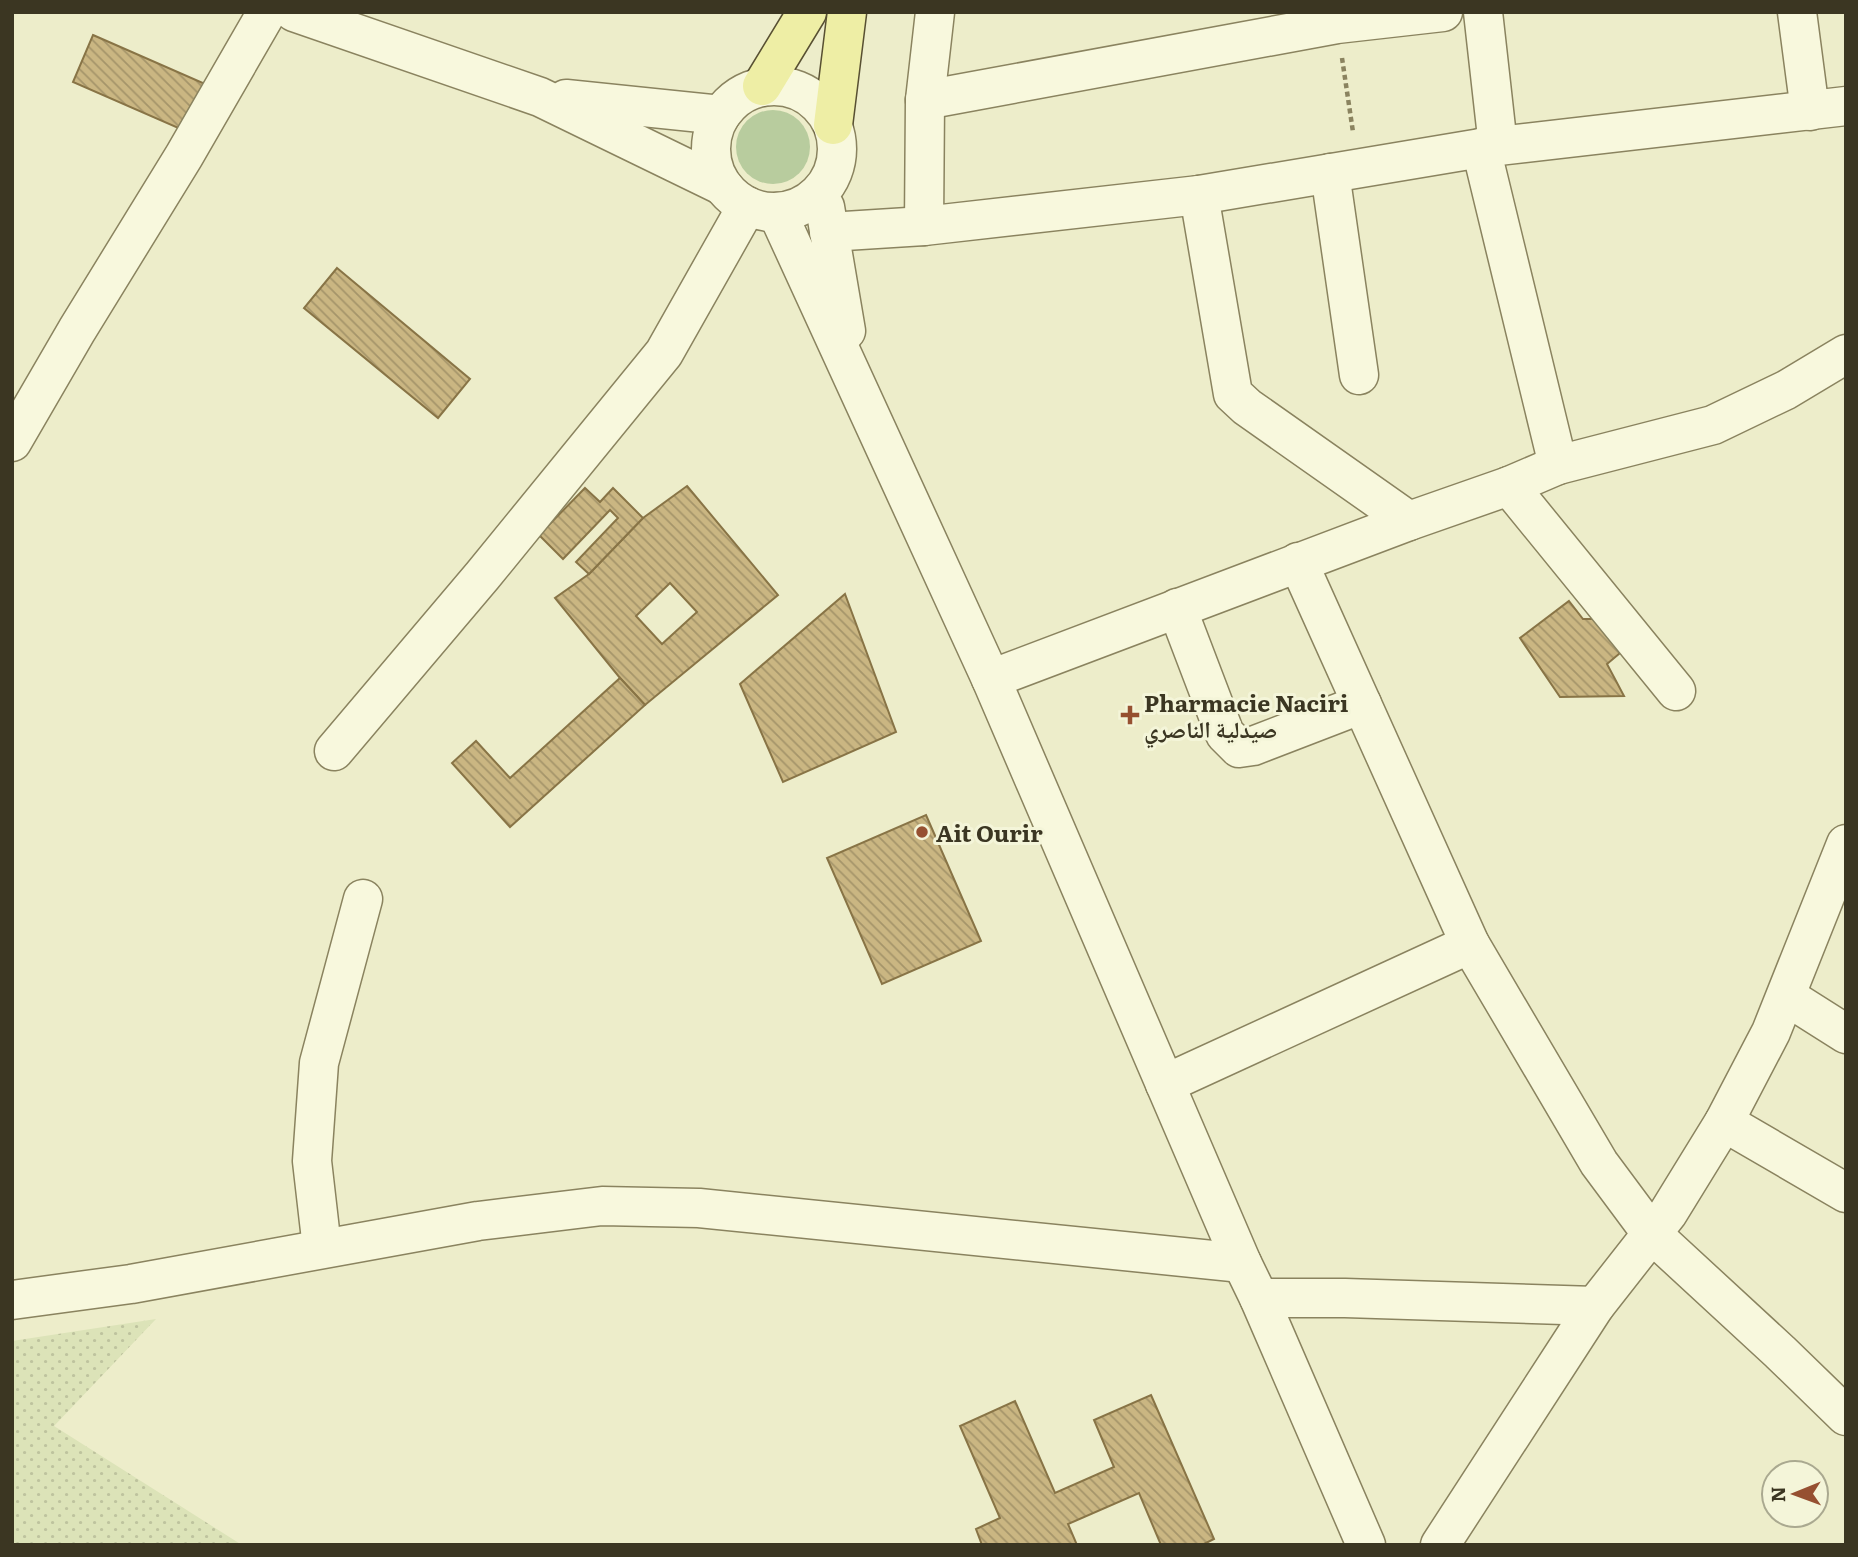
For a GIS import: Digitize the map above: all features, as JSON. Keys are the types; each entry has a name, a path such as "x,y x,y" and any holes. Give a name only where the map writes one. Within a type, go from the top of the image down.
{"main road":[{"path":"762,86 807,12"},
{"path":"833,125 847,12"}],"street":[{"path":"12,442 267,12"},
{"path":"295,12 540,97 749,201 802,206 822,190 837,160 837,142 833,125 821,107 805,93 784,86 762,86 739,96 721,115 713,132 711,151 714,169 749,201 855,385 991,679 1242,1264 1366,1545"},
{"path":"924,226 925,100 935,12"},
{"path":"925,100 1338,24 1443,12"},
{"path":"1483,12 1490,147 1558,464"},
{"path":"829,232 924,226 1199,195 1490,147 1828,109 1797,12"},
{"path":"540,97 721,115"},
{"path":"1344,170 1359,375"},
{"path":"822,190 855,385"},
{"path":"1199,195 1233,394 1247,407 1409,521"},
{"path":"334,751 664,354 749,201"},
{"path":"991,679 1298,562 1509,486 1558,464 1713,425 1786,390 1846,354"},
{"path":"1509,486 1676,691"},
{"path":"1298,562 1470,944 1599,1163 1651,1233 1846,1416"},
{"path":"1177,608 1225,734 1238,748 1253,746 1362,704"},
{"path":"1440,1545 1595,1306 1668,1213 1724,1122 1770,1032 1843,861"},
{"path":"322,1248 312,1161 319,1063 363,899"},
{"path":"1165,1084 1470,944"},
{"path":"1786,996 1846,1034"},
{"path":"1724,1122 1846,1194"},
{"path":"12,1300 131,1284 478,1221 602,1206 699,1208 1242,1264"},
{"path":"1259,1298 1595,1306"}],"path":[{"path":"1338,24 1344,170"}],"green space":[{"path":"773,110 787,113 799,121 807,133 810,147 807,161 799,173 787,181 773,184 759,181 747,173 739,161 736,147 739,133 747,121 759,113"},
{"path":"156,1319 54,1426 242,1545 12,1545 12,1341"}],"building":[{"path":"93,35 212,87 192,134 73,82"},
{"path":"337,268 470,379 438,418 304,308"},
{"path":"687,486 778,595 645,705 555,598 589,574 643,518","holes":["670,583 697,612 662,644 636,616"]},
{"path":"585,488 600,502 613,488 643,518 589,574 576,562 618,518 610,510 563,559 539,535"},
{"path":"845,594 896,732 783,782 740,684"},
{"path":"1569,601 1583,619 1609,619 1632,643 1607,664 1624,696 1560,697 1520,638"},
{"path":"620,678 645,705 510,827 452,763 476,741 510,778"},
{"path":"926,815 981,941 882,984 827,858"},
{"path":"1151,1395 1214,1539 1202,1545 1161,1545 1139,1493 1068,1524 1077,1545 982,1545 976,1529 1000,1518 960,1426 1015,1401 1055,1493 1114,1467 1094,1420"}],"place":[{"name":"Pharmacie Naciri صيدلية الناصري","path":"1130,715"},
{"name":"Ait Ourir","path":"922,832"}]}
